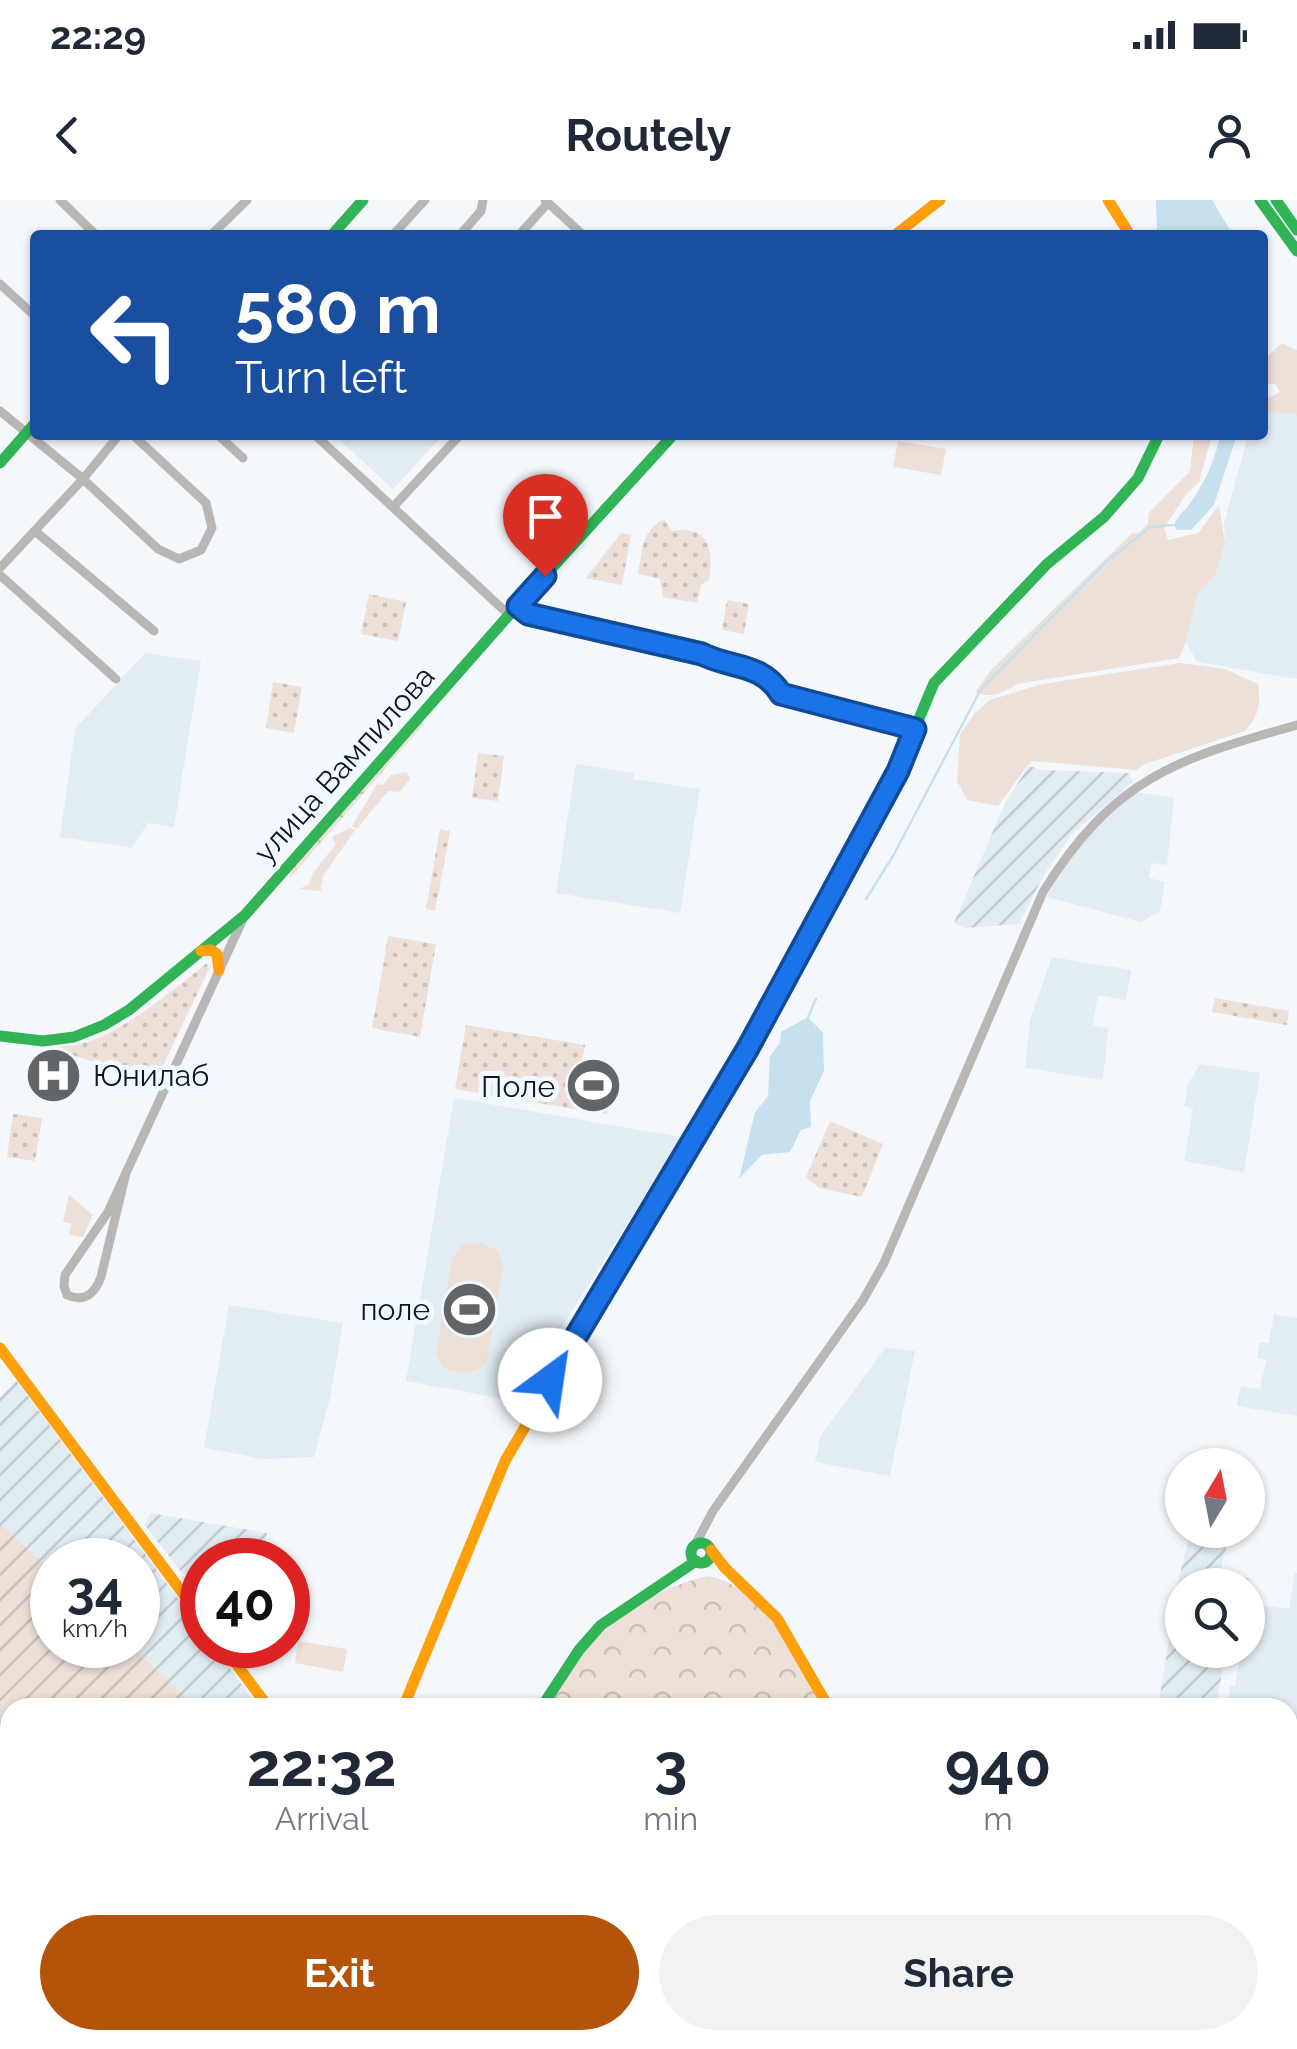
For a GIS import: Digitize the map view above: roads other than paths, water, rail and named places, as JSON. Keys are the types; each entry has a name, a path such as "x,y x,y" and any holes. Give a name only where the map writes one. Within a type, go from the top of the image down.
{"street":[{"path":"60,200 91,230"},
{"path":"216,230 247,200"},
{"path":"337,230 364,200"},
{"path":"399,230 425,200"},
{"path":"917,200 934,204"},
{"path":"1108,200 1127,230"},
{"path":"1260,200 1297,251"},
{"path":"1276,200 1297,230"},
{"path":"464,230 481,211 481,201"},
{"path":"523,230 547,202 578,230"},
{"path":"900,230 934,204"},
{"path":"0,284 30,311"},
{"path":"0,411 30,438"},
{"path":"0,463 30,428"},
{"path":"33,440 83,479 158,549 180,559 201,550 212,528 206,503 138,440"},
{"path":"115,440 0,572 116,678"},
{"path":"224,440 244,458"},
{"path":"321,440 514,611 743,666 771,677 781,694 915,729"},
{"path":"394,506 455,440"},
{"name":"улица Вампилова","path":"0,1036 44,1041 74,1037 104,1025 129,1010 245,915 668,440"},
{"path":"407,1698 505,1461 748,1048 898,771 940,676 1047,564 1104,517 1138,478 1157,440"},
{"path":"35,530 154,632"},
{"path":"547,1698 578,1650 601,1625 697,1555 708,1520 862,1300 884,1263 1041,895 1063,859 1121,798 1152,776 1190,757 1297,725"},
{"path":"126,1174 101,1277 88,1297 76,1299 67,1295 65,1274 105,1218 245,915"},
{"path":"201,951 217,954 219,970"},
{"path":"0,1348 180,1589"},
{"path":"697,1555 708,1560 708,1520"},
{"path":"710,1549 720,1566"},
{"path":"697,1555 720,1566 756,1593 779,1620 822,1698"},
{"path":"239,1668 262,1698"}],"water":[{"path":"1156,200 1212,200 1230,230 1157,230"},
{"path":"1219,440 1235,440 1214,505 1191,530 1177,530 1174,525 1204,480"},
{"path":"808,1017 823,1033 824,1071 810,1101 811,1127 801,1130 790,1152 762,1155 739,1179 755,1112 768,1096 770,1056 780,1043 781,1032"}],"waterway":[{"path":"866,899 893,856 981,689 1107,561 1150,527 1174,525"},
{"path":"808,1017 816,999"}],"place":[{"name":"Юнилаб","path":"54,1075"},
{"name":"Поле","path":"594,1086"},
{"name":"поле","path":"469,1309"}]}
